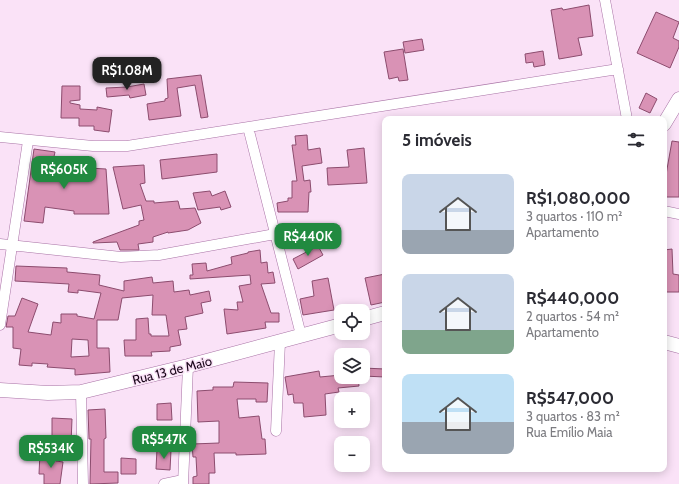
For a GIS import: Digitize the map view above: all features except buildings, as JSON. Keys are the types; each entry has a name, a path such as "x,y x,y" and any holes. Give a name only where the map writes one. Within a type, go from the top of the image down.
{"main road":[{"path":"667,119 679,99"},
{"path":"370,317 382,314"},
{"name":"Rua 13 de Maio","path":"0,390 48,393 81,392 188,366 334,327"},
{"path":"667,343 679,346"}],"street":[{"path":"605,0 626,116"},
{"path":"0,137 28,141 93,146 128,146 618,69"},
{"path":"248,127 301,335"},
{"path":"0,325 28,141"},
{"path":"667,212 679,214"},
{"path":"0,244 121,257 159,255 275,234"},
{"path":"276,431 280,342"},
{"path":"164,484 183,482 188,366"},
{"path":"81,392 83,484"}]}
